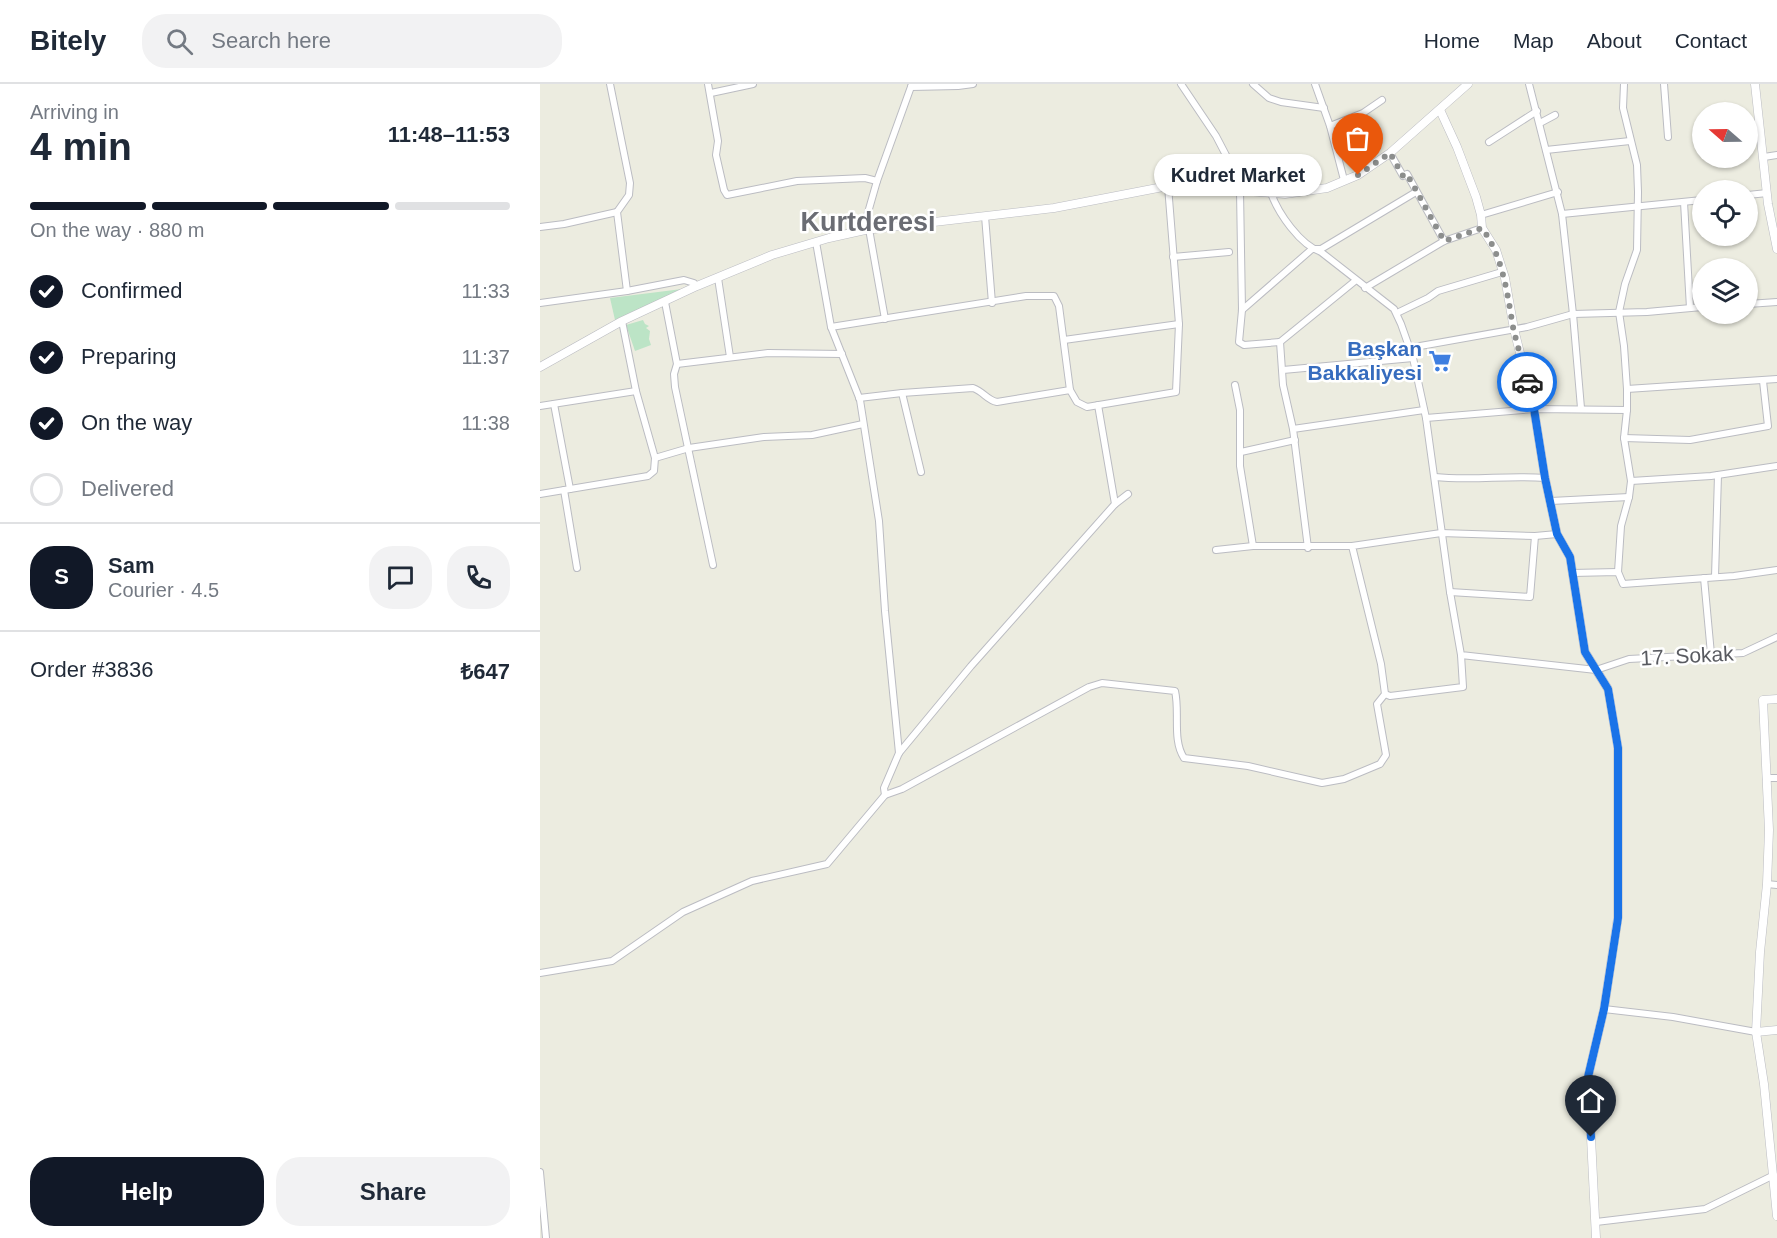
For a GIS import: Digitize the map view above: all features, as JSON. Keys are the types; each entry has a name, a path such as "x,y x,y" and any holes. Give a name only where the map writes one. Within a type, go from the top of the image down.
{"street":[{"path":"610,84 630,188 629,195 617,212 627,291"},
{"path":"708,84 718,141 716,155 727,195 797,181 865,178 877,182"},
{"path":"711,93 753,84"},
{"path":"885,319 867,229 867,216 911,86 973,84"},
{"path":"1181,84 1216,136 1240,190 1242,310 1239,342 1244,345 1281,342 1355,281"},
{"path":"1253,84 1269,98 1290,104 1324,108"},
{"path":"1315,84 1330,126 1344,180"},
{"path":"540,367 622,321 697,286 772,255 867,229 1054,208 1168,186 1198,186 1285,194 1327,188 1358,175 1390,153 1468,84"},
{"path":"1529,84 1562,214 1574,314 1581,408"},
{"path":"1624,84 1623,108 1637,165 1637,250 1625,284 1619,312 1627,389 1624,438 1631,481 1621,526 1618,572 1623,584 1777,570"},
{"path":"1665,84 1668,137"},
{"path":"1755,84 1767,193 1773,203 1777,249"},
{"path":"1330,126 1363,113 1382,100"},
{"path":"1440,110 1457,147 1481,214 1482,228 1496,250 1534,409 1557,534 1570,557 1585,652 1608,689 1618,748 1618,918 1604,1009 1588,1077 1596,1238"},
{"path":"1489,142 1537,111"},
{"path":"1540,123 1555,115"},
{"path":"1546,150 1630,141"},
{"path":"1390,153 1403,176 1407,174 1444,241"},
{"path":"1764,157 1777,155"},
{"path":"831,327 1026,296 1054,296 1059,306 1070,390 1077,402 1087,407 1176,392 1179,324 1168,186"},
{"path":"1242,310 1312,249 1321,249 1416,192"},
{"path":"1481,214 1558,192"},
{"path":"1270,193 1282,218 1312,249 1321,252 1397,313 1413,358 1426,418 1435,477 1441,533 1461,655 1463,687 1390,696 1385,694"},
{"path":"1758,194 1767,193"},
{"path":"1562,214 1692,201"},
{"path":"1409,348 1527,327 1574,314 1690,308 1684,202"},
{"path":"540,227 617,212"},
{"path":"985,216 992,303"},
{"path":"1365,288 1444,241 1482,228"},
{"path":"816,242 831,327 859,398 879,521 899,753"},
{"path":"1173,257 1229,252"},
{"path":"1397,313 1438,291 1502,272"},
{"path":"718,278 730,357"},
{"path":"540,303 627,291 684,280 697,286"},
{"path":"665,302 677,364 674,374 675,387 713,565"},
{"path":"1758,303 1777,302"},
{"path":"540,494 648,476 654,471 655,458 636,391 622,321"},
{"path":"1064,340 1179,324"},
{"path":"1281,342 1283,385 1295,440 1308,548"},
{"path":"677,364 768,353 842,354"},
{"path":"1283,370 1413,358"},
{"path":"1627,389 1777,379"},
{"path":"1624,438 1690,440 1768,426 1763,381"},
{"path":"1235,385 1240,410 1240,466 1253,546"},
{"path":"859,398 973,388 983,392 991,401 997,402 1070,390"},
{"path":"540,406 636,391"},
{"path":"902,393 921,472"},
{"path":"554,404 577,568"},
{"path":"1098,405 1115,504"},
{"path":"1426,418 1534,409 1627,410"},
{"path":"1293,429 1424,410"},
{"path":"655,458 689,448 764,437 812,435 863,424"},
{"path":"1241,452 1295,440"},
{"path":"1631,481 1718,475 1777,466"},
{"path":"1715,577 1718,475"},
{"path":"1435,477 1456,479 1520,476 1545,478"},
{"path":"885,795 884,788 899,753 971,666 1115,504 1128,494"},
{"path":"1551,501 1629,497"},
{"path":"1216,550 1253,546 1308,548 1352,546 1441,533 1535,537 1557,534"},
{"path":"1450,592 1530,597 1535,537"},
{"path":"540,973 612,961 683,912 752,881 827,864 885,795 902,789 1089,687 1102,683 1175,691 1178,705 1178,749 1184,758 1248,766 1322,783 1344,779 1380,764 1386,755 1377,705 1385,694 1352,546"},
{"path":"1572,573 1618,572"},
{"path":"1704,578 1711,654"},
{"name":"17. Sokak","path":"1596,670 1629,659 1743,653 1777,637"},
{"path":"1461,655 1596,670"},
{"path":"1777,699 1763,700 1766,778 1773,838 1760,952 1756,1032 1764,1084 1777,1216"},
{"path":"1766,778 1777,778"},
{"path":"1767,884 1777,885"},
{"path":"1604,1009 1673,1017 1756,1032 1777,1030"},
{"path":"540,1172 546,1238"},
{"path":"1596,1222 1704,1209 1735,1196 1774,1175"}],"green space":[{"path":"682,289 615,320 610,298"},
{"path":"643,320 649,326 646,328 650,331 651,345 635,351 626,325"}],"way so far":[{"path":"1358,175 1390,153 1403,176 1407,174 1444,241 1482,228 1496,250 1505,278 1527,382"}],"place":[{"name":"Kudret Market","path":"1358,175"},
{"name":"Başkan Bakkaliyesi","path":"1440,361"}],"district":[{"name":"Kurtderesi","path":"868,222"}],"route":[{"path":"1527,382 1557,534 1570,557 1585,652 1608,689 1618,748 1618,918 1604,1009 1588,1077 1591,1137"}]}
